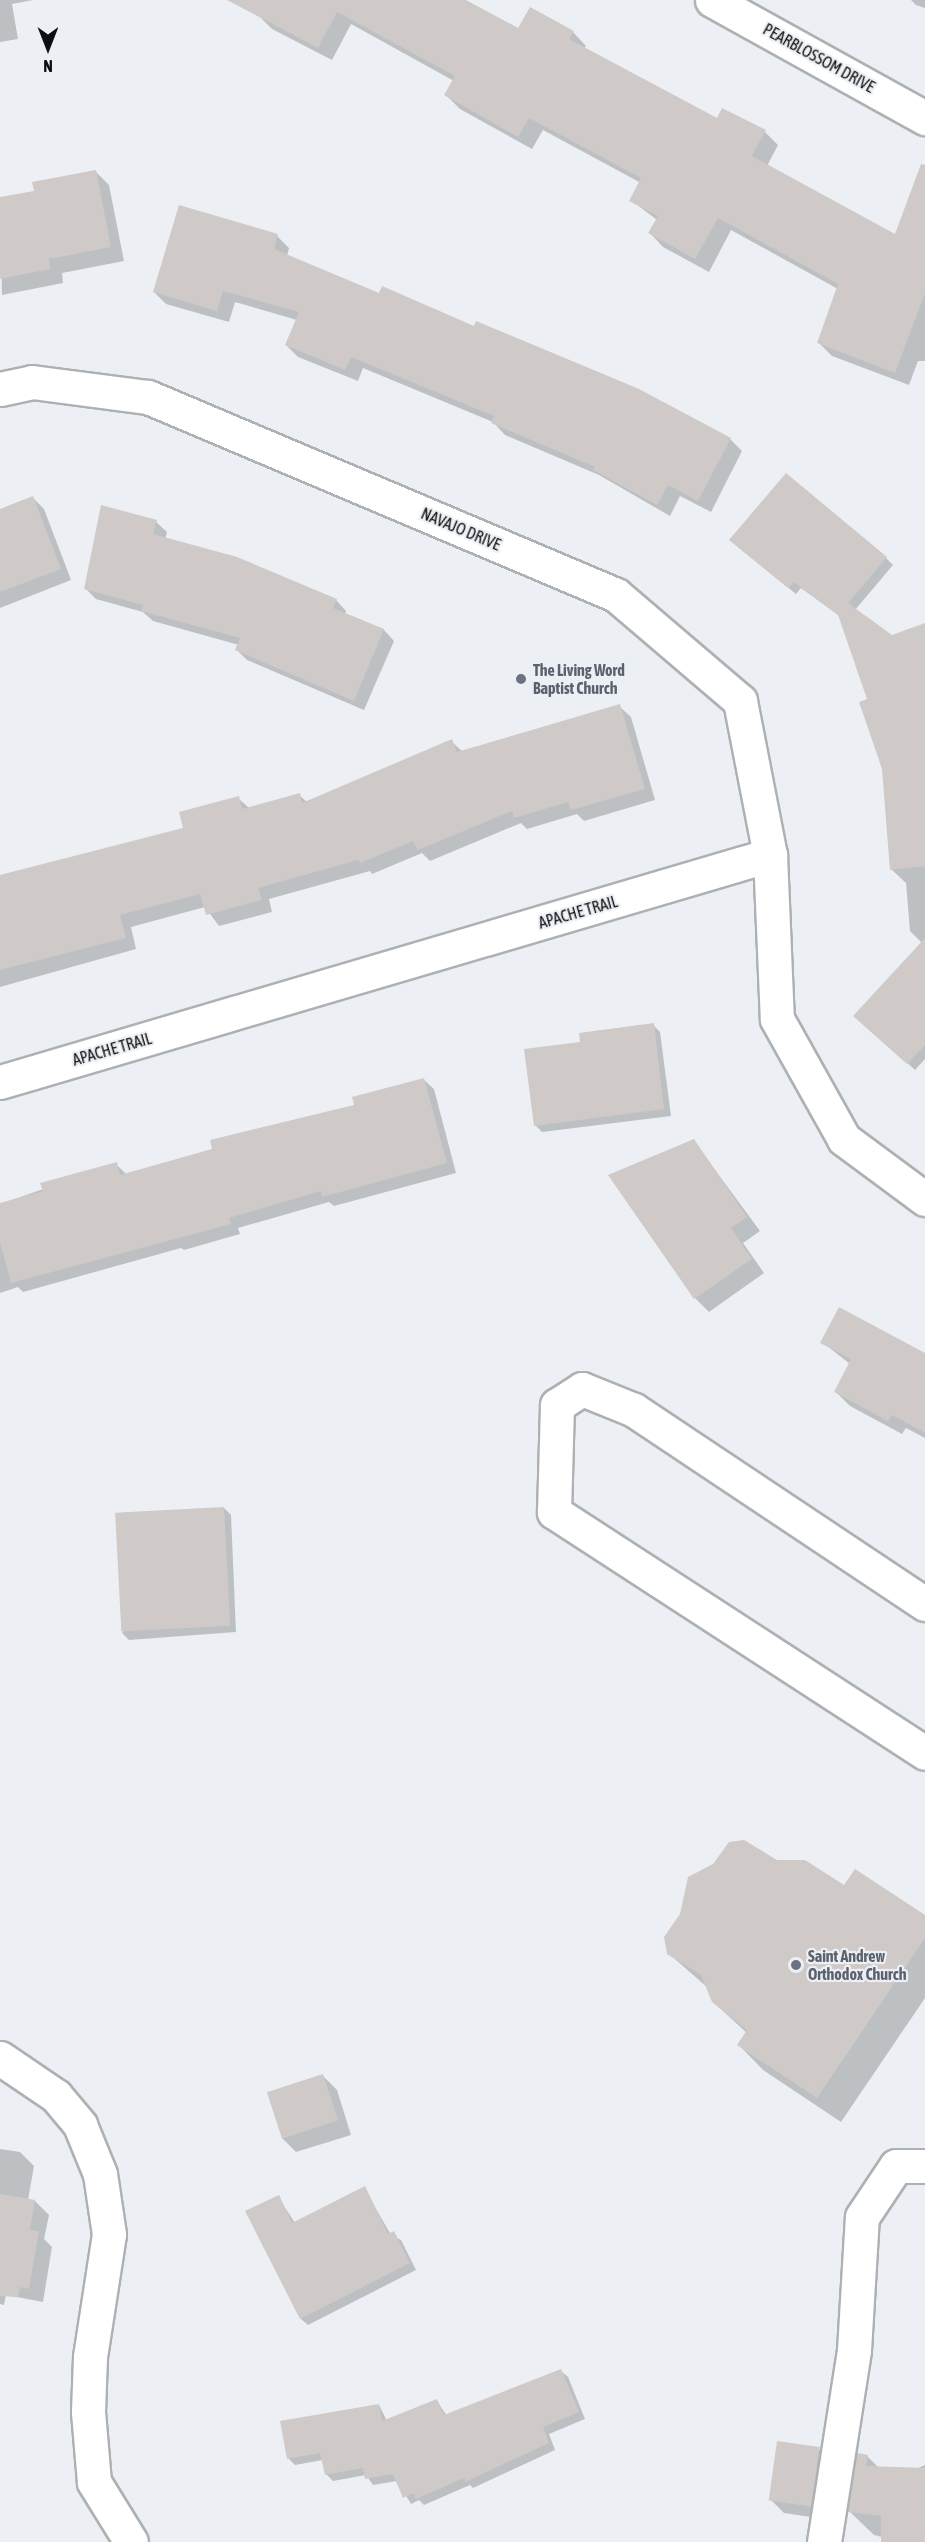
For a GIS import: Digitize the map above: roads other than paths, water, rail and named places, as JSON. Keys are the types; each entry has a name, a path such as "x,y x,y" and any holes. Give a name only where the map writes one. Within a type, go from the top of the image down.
{"street":[{"name":"PEARBLOSSOM DRIVE","path":"712,0 745,8 925,118"},
{"name":"NAVAJO DRIVE","path":"0,389 32,382 148,397 616,595 740,701 770,855"},
{"name":"APACHE TRAIL","path":"0,1082 770,855"},
{"path":"770,855 777,1019 844,1139 925,1199"},
{"path":"925,1604 634,1410 582,1389 556,1405 554,1512 925,1753"},
{"path":"0,2058 56,2096 80,2126 100,2174 109,2234 90,2357 88,2412 94,2482 131,2542"},
{"path":"824,2542 854,2350 862,2217 896,2166 925,2166"}],"place":[{"name":"The Living Word Baptist Church","path":"521,679"},
{"name":"Saint Andrew Orthodox Church","path":"796,1965"}]}
